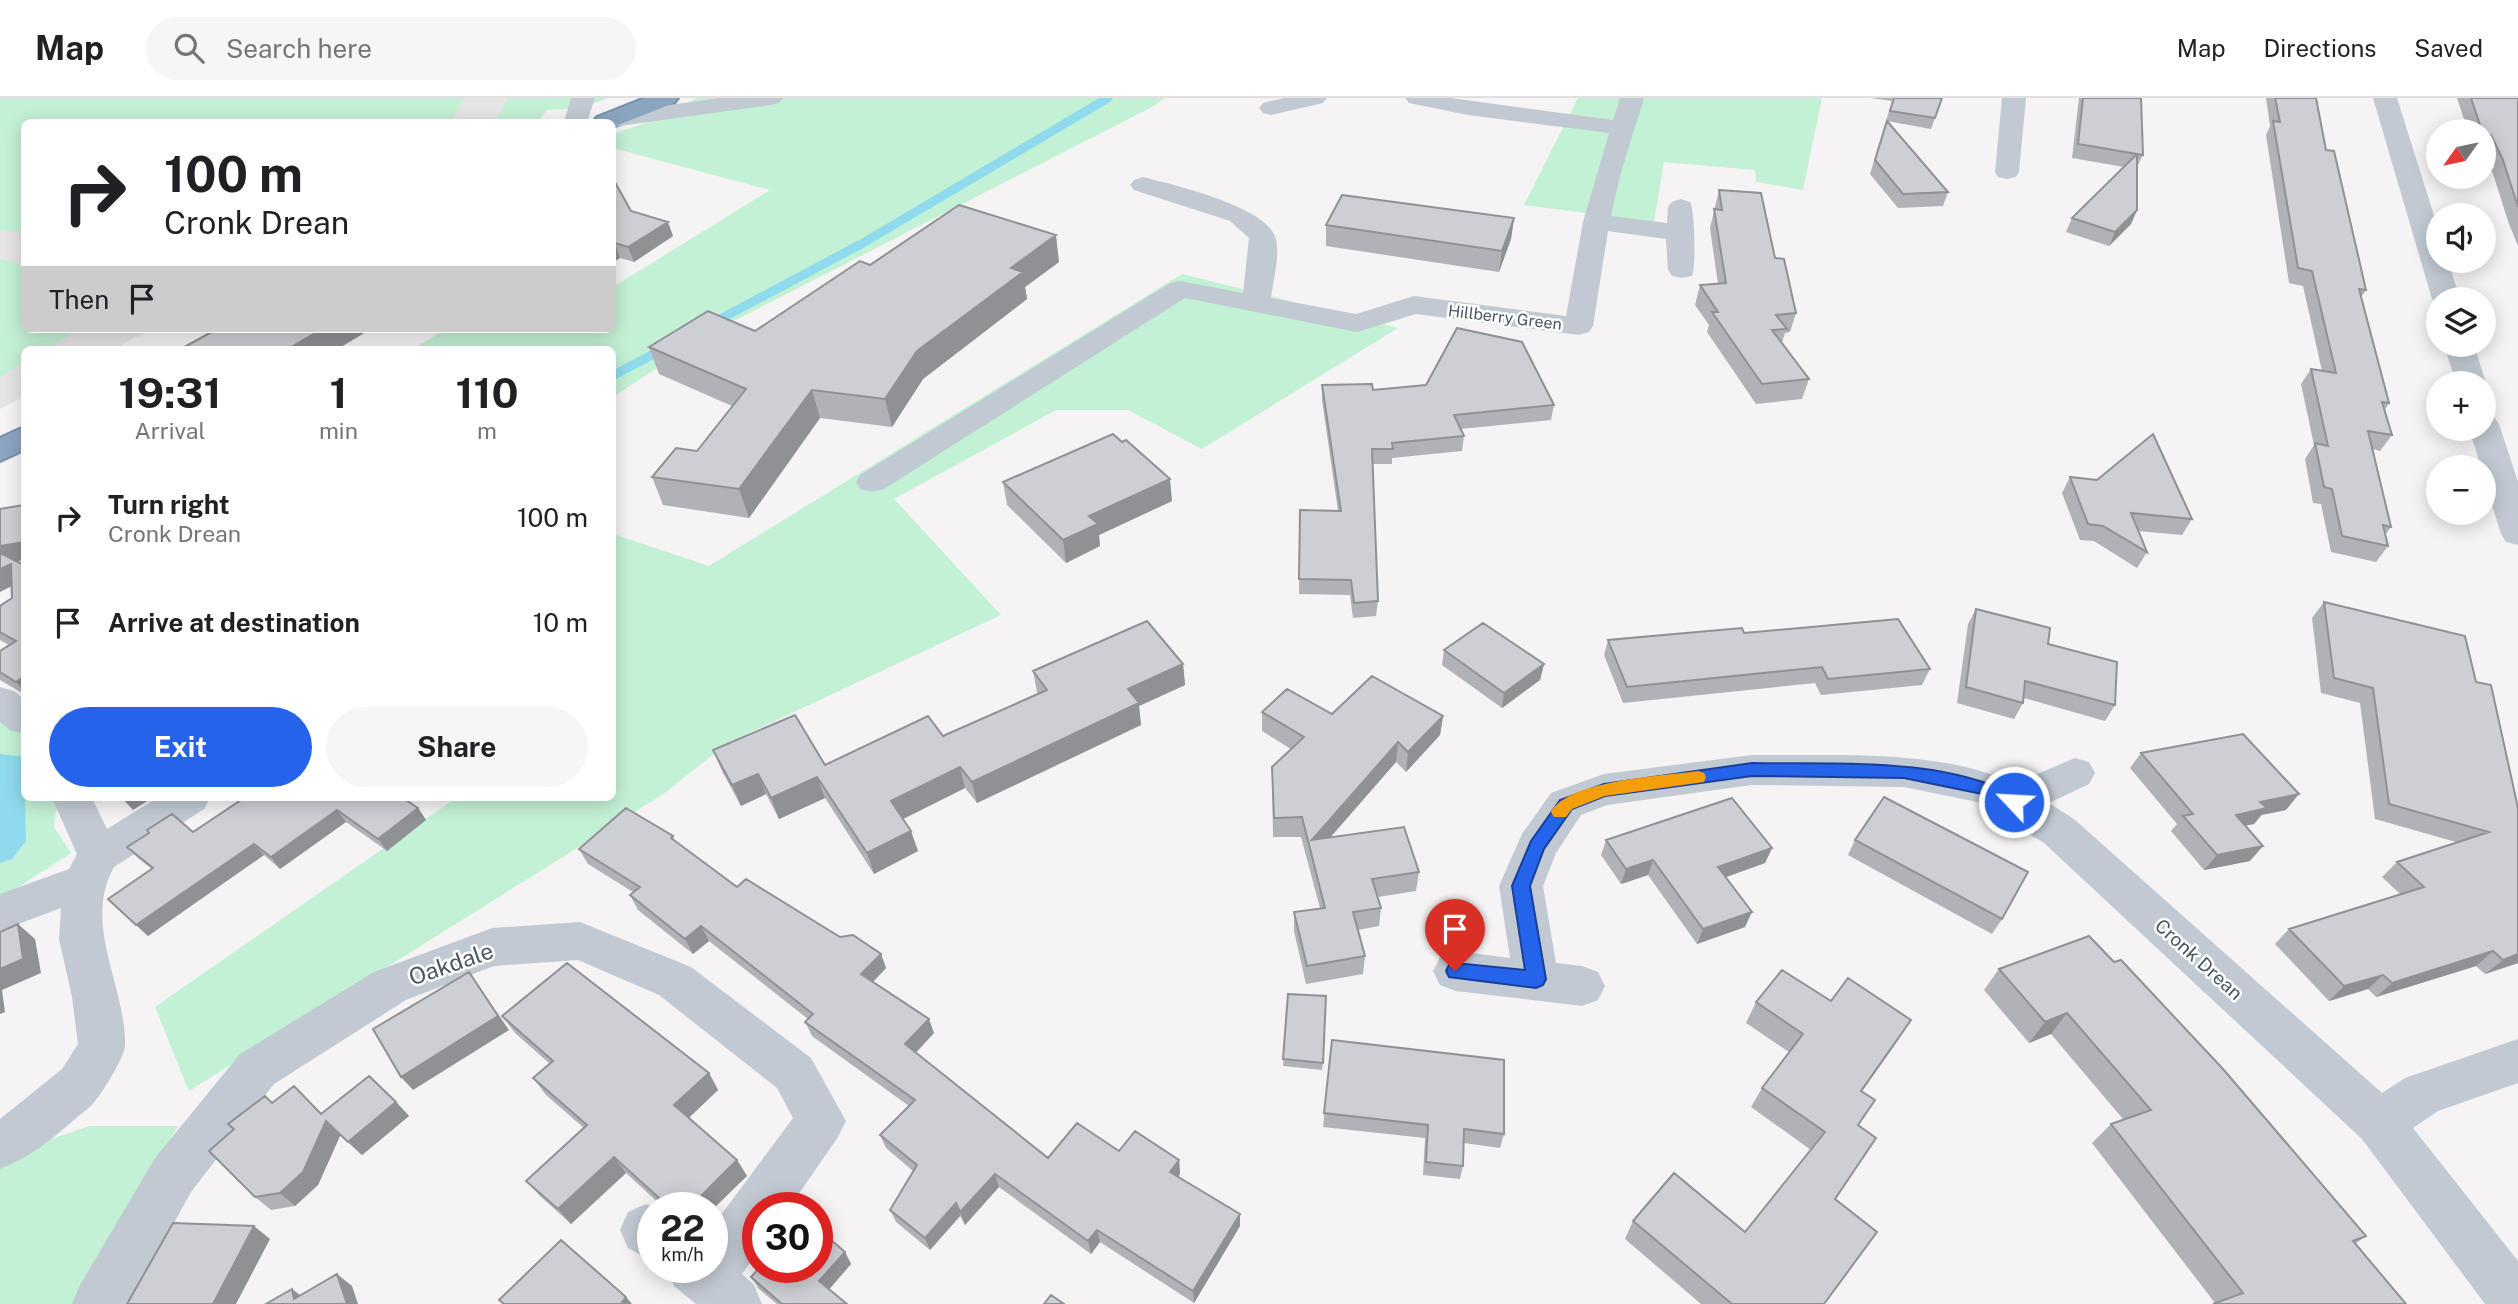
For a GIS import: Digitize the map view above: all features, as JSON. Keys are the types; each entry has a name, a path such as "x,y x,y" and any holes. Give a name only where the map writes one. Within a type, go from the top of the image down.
{"highway":[{"path":"613,119 666,98"},
{"path":"0,451 21,439"}],"street":[{"path":"577,119 583,98"},
{"path":"616,120 771,98"},
{"path":"1271,108 1315,98"},
{"path":"1418,98 1491,113 1556,117 1622,128"},
{"name":"Hillberry Green","path":"872,482 1180,289 1357,323 1414,305 1579,326 1596,222 1607,176 1632,98"},
{"path":"2007,172 2014,98"},
{"path":"2385,98 2441,287"},
{"path":"1143,184 1239,215 1262,236 1263,252 1256,303"},
{"path":"1596,222 1680,220 1682,270"},
{"path":"2490,441 2511,491 2518,534"},
{"path":"0,701 21,718"},
{"name":"Cronk Drean","path":"1536,979 1521,886 1537,846 1566,804 1604,790 1752,770 1904,772 1986,788 2014,802 2059,831 2379,1123 2518,1304"},
{"path":"2014,802 2075,773"},
{"path":"0,1145 23,1133 79,1085 102,1047 95,997 81,939 91,868 73,801"},
{"path":"0,913 91,868 187,801"},
{"name":"Oakdale","path":"99,1304 173,1175 257,1069 390,986 492,947 580,941 592,946 675,981 794,1073 821,1121 770,1192"},
{"path":"1455,971 1582,986"},
{"path":"2379,1123 2422,1094 2518,1062"},
{"name":"Oakdale","path":"728,1257 742,1234"}],"shaded area":[{"path":"0,98 556,98 539,119 21,119 21,333 144,333 119,346 21,346 21,398 0,409"}],"green space":[{"path":"0,98 463,98 451,119 21,119 21,233 0,230"},
{"path":"508,98 608,98 581,108 547,110 540,119 498,119"},
{"path":"697,98 1164,98 1152,107 710,333 616,395 616,346 418,346 439,333 616,333 616,285 770,190 616,149 616,133 645,123"},
{"path":"1578,98 1822,98 1803,190 1756,182 1755,170 1664,162 1654,222 1524,205"},
{"path":"0,259 21,264 21,333 73,333 52,346 21,346 21,364 0,377"},
{"path":"1182,274 1398,328 1202,449 1128,410 1056,410 894,499 1001,615 728,743 662,795 189,1091 155,1007 452,801 616,801 616,535 709,566"},
{"path":"0,715 21,734 21,801 58,801 54,827 71,853 0,899"},
{"path":"89,1126 178,1126 78,1304 0,1304 0,1157"}],"water":[{"path":"0,754 21,757 21,801 25,801 26,841 12,859 0,863"}],"building":[{"path":"1894,98 1942,98 1935,118 1890,111"},
{"path":"2083,98 2141,98 2143,155 2078,144"},
{"path":"2275,98 2316,98 2326,150 2334,151 2366,290 2359,289 2389,403 2382,402 2392,435 2368,431 2391,527 2383,525 2388,546 2342,536 2332,489 2324,487 2315,443 2328,446 2311,369 2336,373 2312,271 2298,268 2273,121 2280,122"},
{"path":"2471,98 2518,98 2518,207 2496,145 2496,119 2478,119"},
{"path":"1887,121 1948,192 1903,194 1875,160"},
{"path":"2137,154 2137,210 2115,232 2072,218"},
{"path":"616,184 631,211 668,222 628,247 616,243"},
{"path":"1719,190 1761,193 1775,258 1784,259 1796,313 1776,315 1787,329 1772,330 1809,379 1762,384 1712,312 1718,312 1700,285 1726,283 1714,209 1722,210"},
{"path":"1342,195 1514,218 1502,251 1326,225"},
{"path":"959,205 1056,235 1011,268 1023,272 917,351 885,399 812,390 739,489 652,477 676,448 697,451 746,389 649,347 708,311 755,331 860,261 870,265"},
{"path":"1457,328 1522,342 1554,405 1454,415 1464,436 1392,443 1393,449 1372,449 1378,601 1354,603 1351,580 1299,579 1300,510 1341,511 1322,385 1372,384 1373,390 1426,385"},
{"path":"210,333 315,333 293,346 186,346"},
{"path":"1113,434 1122,442 1126,440 1170,479 1089,516 1098,524 1063,540 1003,482"},
{"path":"2153,434 2192,519 2131,513 2147,552 2103,526 2088,524 2070,477 2097,480"},
{"path":"21,506 21,542 0,546 0,509"},
{"path":"0,553 21,564 21,678 16,682 0,672 0,651 16,641 0,632 0,606 12,598 11,564 0,569"},
{"path":"2324,602 2465,636 2476,682 2491,685 2518,808 2518,954 2503,960 2493,951 2392,983 2383,975 2344,986 2289,929 2424,887 2397,862 2489,832 2389,804 2373,688 2334,678"},
{"path":"1976,609 2050,628 2048,644 2117,662 2115,705 2025,681 2023,703 1966,687"},
{"path":"1898,619 1930,669 1828,679 1822,667 1627,687 1608,640 1742,628 1744,633"},
{"path":"1147,621 1183,664 1128,689 1139,703 972,782 960,767 891,801 911,831 867,853 817,777 771,798 758,774 732,785 713,750 795,715 825,765 928,716 943,736 1047,690 1033,671"},
{"path":"1483,623 1544,664 1504,693 1444,650"},
{"path":"1372,676 1443,716 1408,752 1398,742 1312,840 1404,827 1419,872 1372,879 1381,908 1353,912 1365,956 1307,966 1294,912 1325,908 1302,817 1274,818 1272,767 1304,737 1262,712 1287,689 1332,714"},
{"path":"2243,734 2299,794 2260,802 2267,808 2236,815 2263,846 2217,855 2183,816 2193,814 2141,753"},
{"path":"1884,797 2028,872 2002,919 1855,840"},
{"path":"1732,798 1772,848 1718,867 1752,912 1703,929 1653,860 1626,869 1606,840"},
{"path":"240,801 408,801 418,808 378,839 337,810 271,857 254,844 136,925 108,899 153,868 127,847 172,814 193,832"},
{"path":"626,808 673,836 671,838 737,887 746,879 840,937 853,935 881,954 861,974 929,1019 905,1044 1048,1158 1077,1123 1119,1151 1135,1131 1179,1160 1170,1172 1240,1214 1193,1291 1097,1230 1088,1241 995,1174 960,1212 956,1203 925,1238 890,1210 917,1165 880,1135 915,1100 805,1022 813,1014 701,926 685,939 630,895 640,887 579,849"},
{"path":"18,924 23,959 0,969 0,932"},
{"path":"2089,936 2114,962 2121,960 2223,1069 2366,1236 2353,1241 2406,1304 2213,1304 2243,1293 2111,1124 2151,1110 2067,1013 2045,1022 1999,969"},
{"path":"567,963 709,1073 674,1105 737,1160 705,1192 652,1192 614,1157 558,1209 526,1181 587,1125 533,1078 553,1061 502,1016"},
{"path":"1782,970 1831,1001 1848,978 1911,1020 1861,1091 1875,1100 1858,1125 1876,1138 1835,1199 1877,1232 1824,1304 1732,1304 1633,1221 1674,1173 1745,1232 1825,1132 1762,1088 1803,1034 1756,1002"},
{"path":"469,972 498,1016 401,1077 373,1029"},
{"path":"1288,994 1326,996 1323,1063 1283,1059"},
{"path":"1332,1040 1504,1060 1504,1134 1464,1129 1463,1166 1426,1162 1428,1125 1324,1113"},
{"path":"369,1076 396,1102 348,1142 326,1121 303,1172 280,1193 255,1197 209,1151 234,1129 228,1124 265,1096 272,1103 294,1086 321,1114"},
{"path":"173,1223 254,1226 213,1304 127,1304"},
{"path":"561,1240 626,1297 622,1302 624,1304 504,1304 499,1300"},
{"path":"833,1242 845,1252 833,1265"},
{"path":"337,1274 347,1304 266,1304 292,1289 294,1299"},
{"path":"758,1283 821,1283 847,1304 782,1304"},
{"path":"1051,1295 1064,1304 1044,1304"}],"waterway":[{"path":"709,325 863,243 1108,98"},
{"path":"616,374 665,348"}],"slow traffic":[{"path":"1560,812 1566,804 1604,790 1698,777"}],"route":[{"path":"1455,971 1536,979 1521,886 1537,846 1566,804 1604,790 1752,770 1904,772 1986,788 2014,802"}]}
